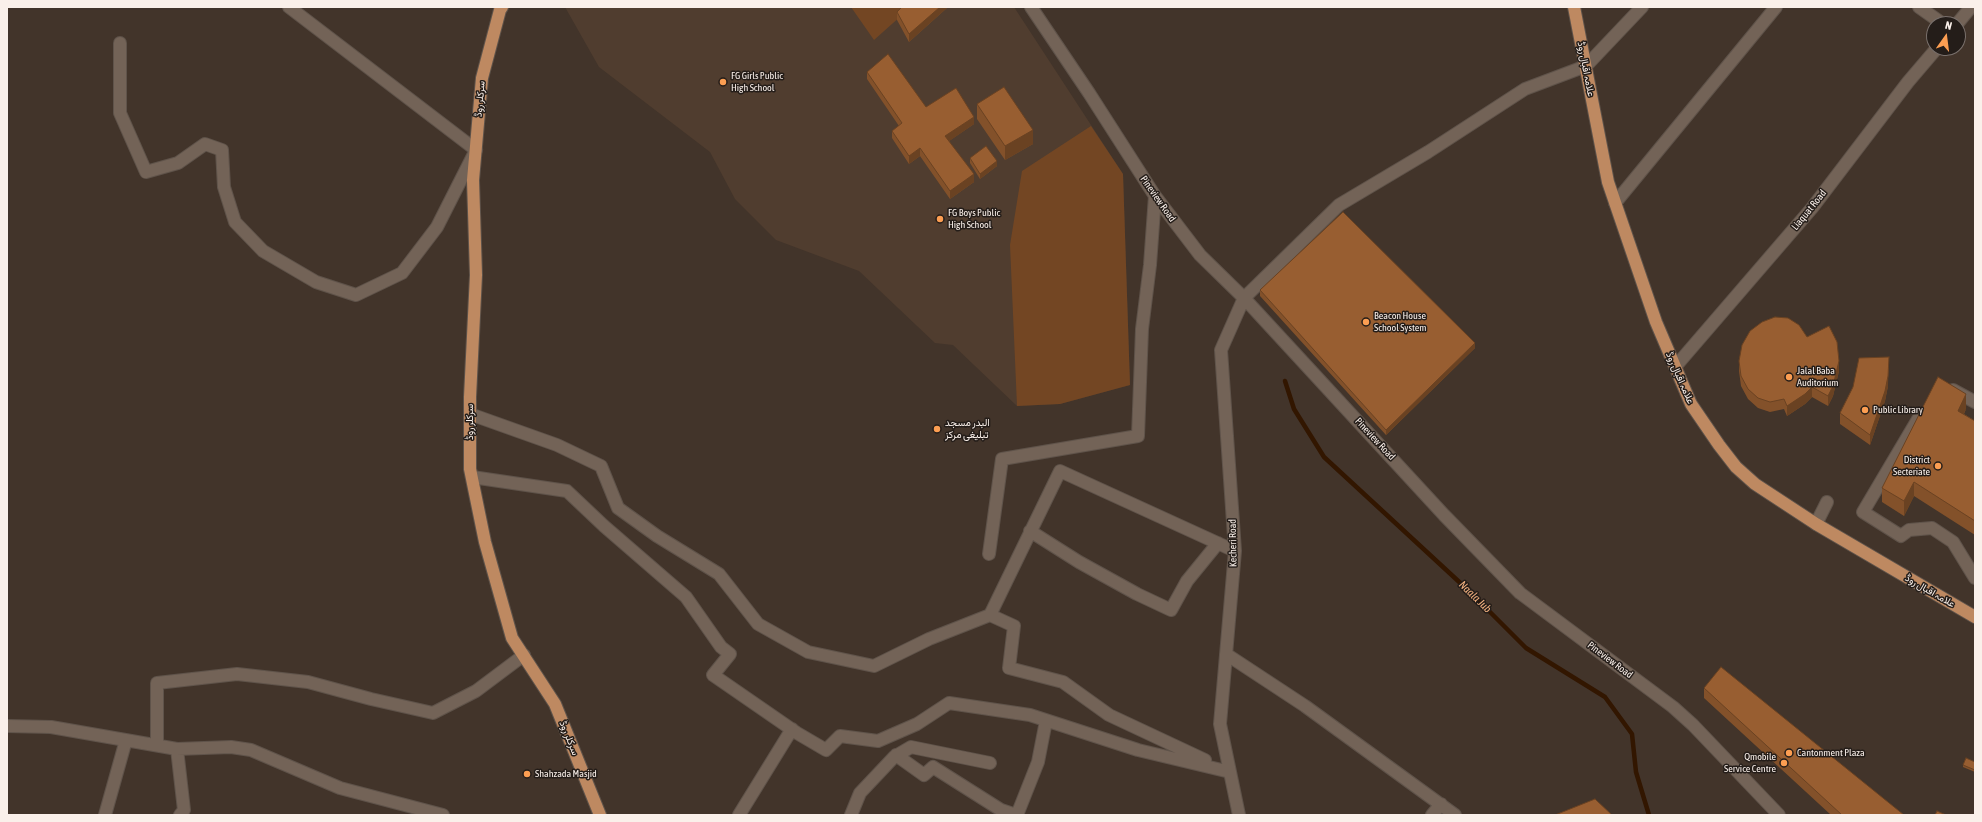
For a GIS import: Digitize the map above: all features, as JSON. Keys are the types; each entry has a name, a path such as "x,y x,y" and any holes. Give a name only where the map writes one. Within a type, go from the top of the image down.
{"main road":[{"name":"سرکلر روڈ","path":"502,7 482,78 473,180 476,275 470,414 470,469 485,542 512,638 555,704 600,815"},
{"name":"علامہ اقبال روڈ","path":"1574,7 1608,182 1656,322 1691,404 1736,467 1756,484 1816,524 1975,617"}],"street":[{"path":"120,43 120,112 146,172 178,163 205,144 222,150 224,186 235,222 263,251 316,282 356,295 402,273 437,227 476,150 290,7"},
{"name":"Pineview Road","path":"1031,7 1089,92 1155,196 1200,255 1244,298 1444,515 1520,593 1673,707 1693,725 1779,815"},
{"path":"1244,298 1339,205 1428,152 1525,89 1586,66 1642,7"},
{"path":"1615,203 1776,7"},
{"path":"1919,7 1932,16"},
{"path":"1963,16 1971,7"},
{"name":"Liaquat Road","path":"1675,367 1812,208 1929,56"},
{"path":"989,554 1002,459 1138,436 1142,329 1150,265 1155,196"},
{"name":"Kecheri Road","path":"1239,815 1220,724 1235,551 1221,350 1244,298"},
{"path":"1946,385 1975,402"},
{"path":"1928,402 1863,512 1901,536 1909,530 1932,528 1953,542 1975,578"},
{"path":"470,414 557,445 601,466 618,508 657,536 719,574 758,624 808,652 874,666 929,638 990,615 1060,471 1235,551"},
{"path":"472,477 567,491 604,526 686,597 721,647 730,654 713,675 792,729 826,750 840,736 878,741 917,724 949,704 1030,716 1138,750 1230,772"},
{"path":"1816,524 1827,502"},
{"path":"1030,532 1079,562 1171,610 1187,580 1218,543"},
{"path":"990,615 1014,626 1009,668 1063,682 1109,715 1230,772"},
{"path":"1226,654 1305,706 1455,815"},
{"path":"157,745 157,683 237,674 308,682 371,699 433,713 476,691 524,655"},
{"path":"896,755 924,775 933,766 1001,810 1016,815 1038,762 1046,720"},
{"path":"7,726 51,727 177,749 231,747 251,750 340,788 443,815"},
{"path":"738,815 792,729"},
{"path":"105,815 126,740"},
{"path":"851,815 860,793 896,755 911,747 990,763"},
{"path":"177,749 182,813"},
{"path":"1432,815 1441,804"},
{"path":"401,815 410,807"}],"shaded area":[{"name":"FG Boys Public High School","path":"565,7 1014,7 1123,174 1130,385 1060,404 1017,406 953,345 935,343 859,271 776,240 735,199 710,152 599,67"},
{"path":"851,7 911,7 874,40"},
{"path":"1091,126 1123,174 1130,385 1060,404 1017,406 1010,245 1022,171"}],"building":[{"path":"902,7 940,7 909,34 897,12"},
{"path":"888,54 926,107 956,88 974,117 945,136 974,174 950,191 920,148 909,156 892,131 902,123 867,72"},
{"path":"1004,87 1033,130 1005,146 977,104"},
{"path":"986,146 997,161 980,174 970,158"},
{"name":"Beacon House School System","path":"1343,212 1475,343 1386,430 1260,290"},
{"name":"Jalal Baba Auditorium","path":"1775,317 1788,318 1799,325 1807,337 1829,326 1837,342 1839,361 1833,386 1828,396 1812,387 1805,394 1787,406 1784,399 1770,402 1758,398 1748,389 1741,376 1739,361 1742,345 1750,331 1762,322"},
{"name":"Public Library","path":"1889,357 1888,376 1885,391 1870,435 1840,413 1853,387 1859,358"},
{"name":"District Secteriate","path":"1938,377 1966,394 1958,411 1975,421 1975,521 1914,482 1904,501 1882,488"},
{"name":"Cantonment Plaza","path":"1721,667 1904,815 1842,815 1704,688"},
{"path":"1966,758 1975,762 1975,770 1963,765"},
{"path":"1595,799 1612,815 1555,815"},
{"path":"1937,811 1946,815 1935,815"}],"waterway":[{"name":"Naala Jub","path":"1285,381 1294,409 1324,457 1469,591 1526,648 1605,697 1632,734 1636,772 1649,815"}],"place":[{"name":"FG Girls Public High School","path":"723,82"},
{"name":"FG Boys Public High School","path":"940,219"},
{"name":"Beacon House School System","path":"1366,322"},
{"name":"Jalal Baba Auditorium","path":"1789,377"},
{"name":"Public Library","path":"1865,410"},
{"name":"البدر مسجد تبلیغی مرکز","path":"937,429"},
{"name":"District Secteriate","path":"1938,466"},
{"name":"Cantonment Plaza","path":"1789,753"},
{"name":"Qmobile Service Centre","path":"1784,763"},
{"name":"Shahzada Masjid","path":"527,774"}]}
